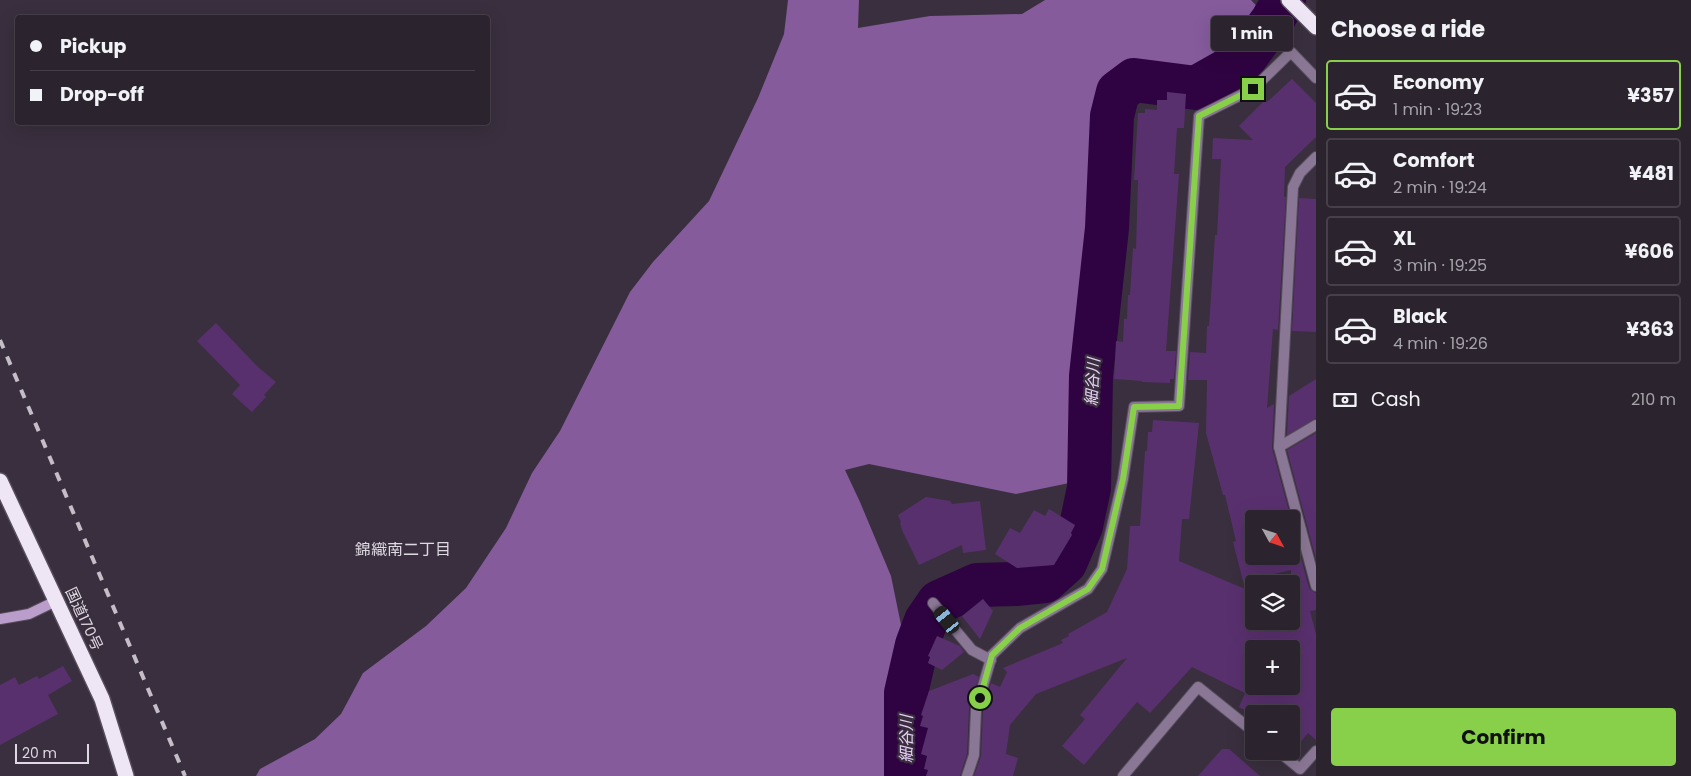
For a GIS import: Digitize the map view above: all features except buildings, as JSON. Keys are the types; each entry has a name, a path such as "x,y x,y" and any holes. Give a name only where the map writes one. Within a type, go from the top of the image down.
{"highway":[{"path":"1290,0 1316,27"},
{"name":"国道170号","path":"0,481 102,699 126,776"}],"street":[{"path":"967,776 974,755 976,710 992,655 1020,628 1088,589 1102,569 1123,479 1134,407 1179,406 1199,116 1253,89 1291,52 1316,78"},
{"path":"1316,157 1300,173 1293,187 1279,447 1316,586"},
{"path":"1279,447 1316,425"},
{"path":"0,619 29,614 56,601"},
{"path":"933,603 972,650 991,660"},
{"path":"1123,776 1198,687 1245,725"},
{"path":"1289,760 1300,769 1316,751"}],"shaded area":[{"path":"788,0 859,0 858,28 930,16 1022,14 1045,0 1251,0 1265,15 1237,56 1188,76 1130,71 1112,86 1105,116 1102,232 1085,376 1079,481 1016,494 869,464 845,470 891,576 908,659 899,693 899,776 256,776 260,769 315,739 341,714 363,673 426,626 466,588 506,528 532,473 560,431 630,292 653,262 709,201 758,98 784,34"}],"waterway":[{"name":"細谷川","path":"906,776 906,693 917,645 926,621 939,602 977,585 1045,581 1065,563 1081,526 1089,488 1091,376 1107,228 1112,116 1118,92 1134,80 1196,88 1242,62 1272,21 1284,0"}],"railway":[{"path":"0,340 185,776"}],"district":[{"name":"錦織南二丁目","path":"403,549"}],"route":[{"path":"980,698 992,655 1020,628 1088,589 1102,569 1123,479 1134,407 1179,406 1199,116 1253,89"}]}
